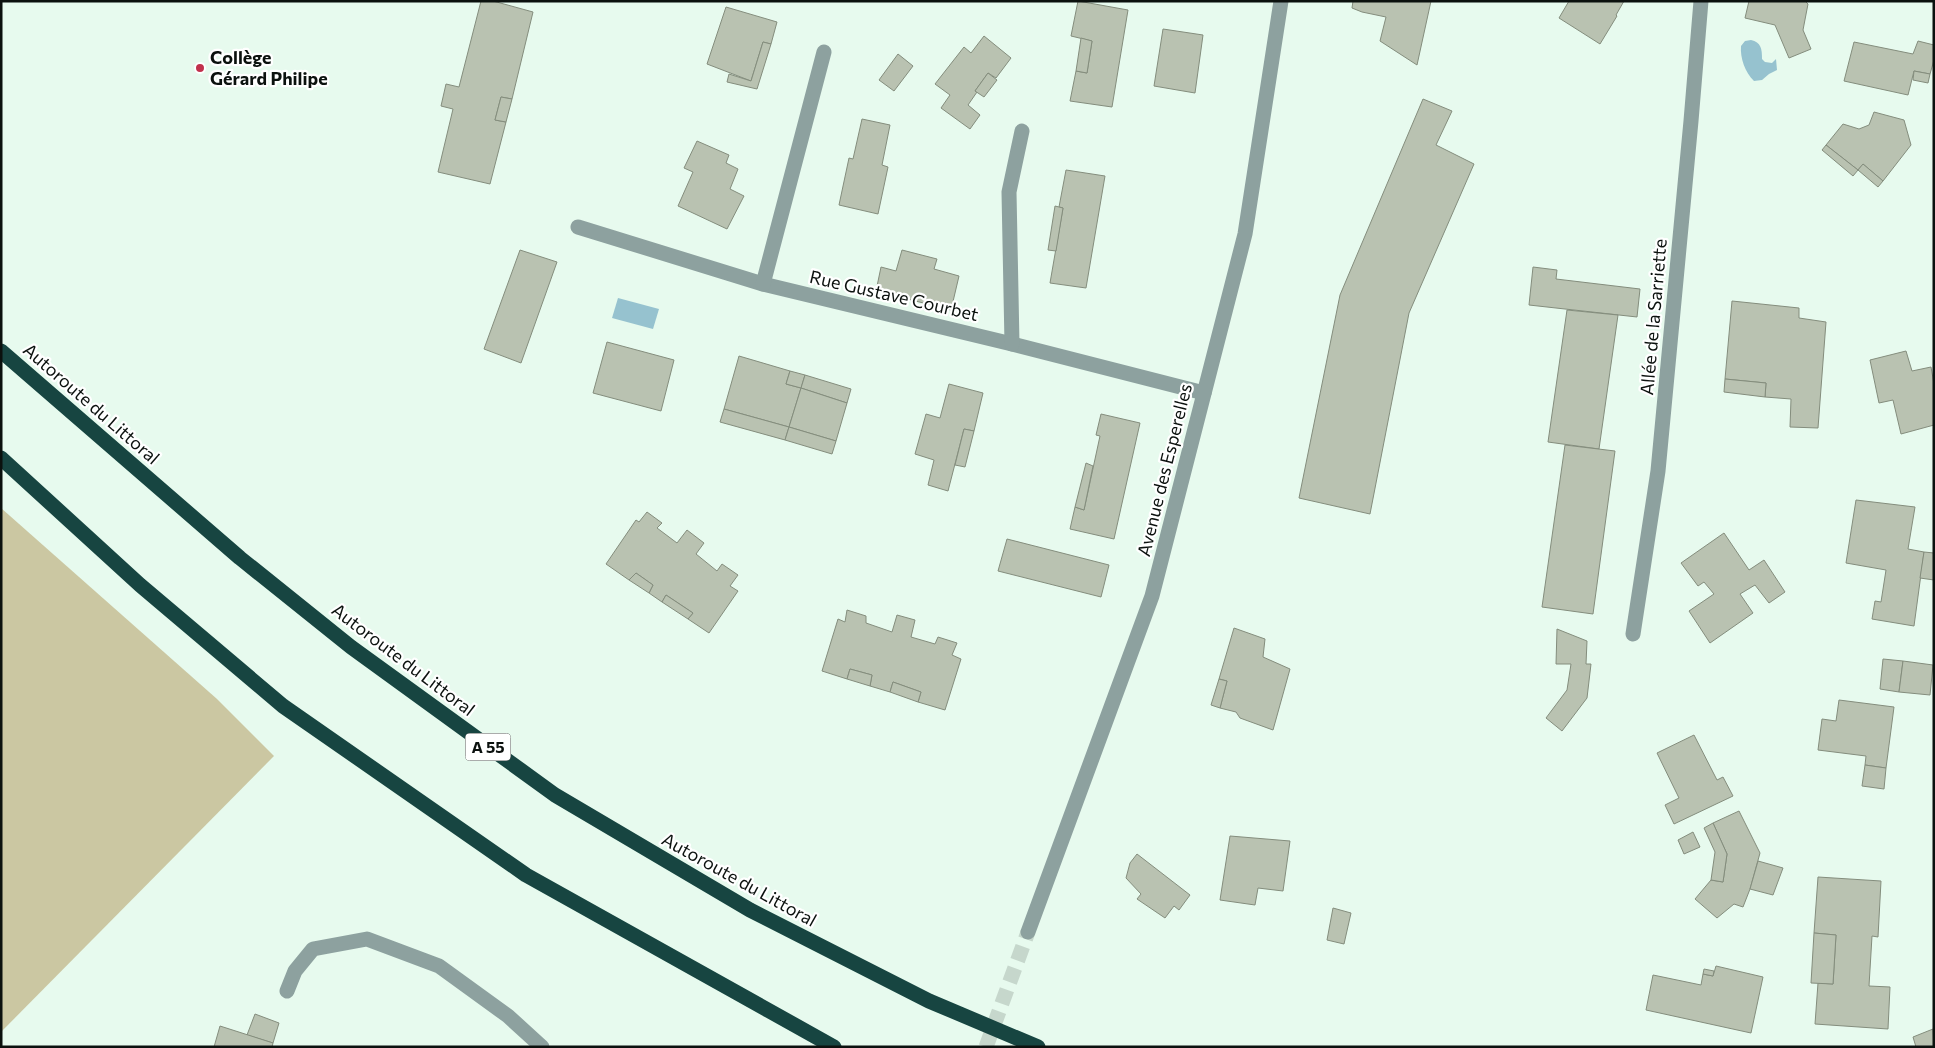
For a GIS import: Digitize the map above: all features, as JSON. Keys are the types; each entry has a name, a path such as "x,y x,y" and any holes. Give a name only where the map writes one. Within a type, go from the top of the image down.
{"highway":[{"name":"Autoroute du Littoral","path":"1,351 240,558 351,647 555,795 750,910 929,1001 1038,1047"},
{"path":"1,458 140,584 283,706 526,875 834,1047"}],"street":[{"name":"Avenue des Esperelles","path":"1028,932 1152,596 1245,234 1281,1"},
{"name":"Allée de la Sarriette","path":"1633,634 1658,471 1691,121 1700,1"},
{"path":"763,284 824,52"},
{"path":"1012,344 1009,192 1022,131"},
{"name":"Rue Gustave Courbet","path":"578,227 763,284 1204,393"},
{"path":"287,991 295,971 313,949 367,940 439,966 508,1016 542,1047"}],"shaded area":[{"path":"1,508 217,699 274,756 1,1032"}],"water":[{"path":"1751,40 1759,44 1762,59 1765,62 1772,63 1776,59 1777,70 1762,80 1754,81 1742,60 1741,46 1745,41"},
{"path":"618,298 659,309 653,329 612,318"}],"building":[{"path":"481,1 493,1 533,12 512,99 501,97 495,120 506,122 490,184 438,172 453,109 441,106 446,84 459,87"},
{"path":"1078,1 1128,10 1112,107 1070,101 1076,71 1087,73 1092,41 1071,36"},
{"path":"1353,1 1431,1 1417,65 1380,41 1386,17 1352,8"},
{"path":"1569,1 1624,1 1600,44 1559,18"},
{"path":"1749,1 1805,1 1808,4 1803,30 1811,49 1789,58 1775,25 1745,18"},
{"path":"726,7 777,22 771,44 763,42 751,81 707,64"},
{"path":"1163,29 1203,35 1195,93 1154,86"},
{"path":"984,36 1011,58 996,78 988,73 975,91 977,92 968,105 980,115 970,129 941,108 950,95 935,84 964,47 971,53"},
{"path":"1081,38 1092,41 1087,73 1076,71"},
{"path":"1918,41 1934,45 1934,60 1930,74 1914,71 1908,95 1844,81 1854,42 1913,54"},
{"path":"763,42 771,44 757,89 727,82 729,74 751,81"},
{"path":"898,54 913,66 894,91 879,80"},
{"path":"1914,71 1930,74 1928,83 1913,80"},
{"path":"988,73 997,80 984,97 975,91"},
{"path":"501,97 512,99 506,122 495,120"},
{"path":"1423,99 1452,111 1436,145 1474,164 1409,313 1370,514 1299,498 1340,295"},
{"path":"1874,112 1904,120 1911,145 1883,181 1863,164 1858,170 1826,145 1843,124 1859,129 1869,125"},
{"path":"862,119 890,125 882,165 888,167 878,214 839,205 849,158 853,159"},
{"path":"697,141 729,155 726,163 738,169 730,189 744,196 727,229 678,206 693,172 684,168"},
{"path":"1826,145 1858,170 1853,176 1822,150"},
{"path":"1863,164 1883,181 1878,187 1858,170"},
{"path":"1066,170 1105,176 1086,288 1050,283 1063,208 1059,207"},
{"path":"1055,206 1063,208 1056,251 1048,250"},
{"path":"520,250 557,262 521,363 484,349"},
{"path":"902,250 937,259 934,269 959,276 951,310 876,291 881,267 896,271"},
{"path":"1533,267 1557,270 1556,279 1640,289 1637,317 1529,305"},
{"path":"1732,301 1799,308 1799,318 1826,322 1818,428 1790,427 1791,399 1765,397 1766,383 1725,379"},
{"path":"1567,310 1618,315 1599,449 1548,442"},
{"path":"607,342 674,360 661,411 593,393"},
{"path":"1906,351 1912,371 1931,367 1934,384 1934,425 1901,434 1893,400 1879,403 1870,360"},
{"path":"739,356 790,371 786,384 801,388 789,427 724,409"},
{"path":"790,371 805,375 801,388 786,384"},
{"path":"805,375 851,389 847,403 801,388"},
{"path":"1725,379 1766,383 1765,397 1724,392"},
{"path":"949,384 983,393 974,431 964,429 948,491 928,485 934,460 915,454 926,414 940,418"},
{"path":"801,388 847,403 836,441 789,427"},
{"path":"724,409 789,427 785,440 720,422"},
{"path":"1101,414 1140,423 1114,539 1070,529 1075,507 1084,510 1100,436 1096,435"},
{"path":"789,427 836,441 832,454 785,440"},
{"path":"964,429 974,431 965,467 955,465"},
{"path":"1565,445 1615,451 1593,614 1542,607"},
{"path":"1086,463 1093,466 1084,510 1075,507"},
{"path":"1856,500 1915,507 1908,549 1924,552 1914,626 1872,619 1875,601 1881,602 1886,570 1846,563"},
{"path":"647,512 662,523 657,528 677,543 687,530 704,543 696,554 717,571 722,564 738,575 730,586 738,591 709,633 688,619 693,613 666,595 662,602 649,593 653,585 636,573 629,580 606,564 636,520 639,522"},
{"path":"1724,533 1749,570 1764,560 1785,592 1769,603 1755,585 1740,594 1753,613 1710,643 1689,611 1714,594 1704,582 1698,586 1681,563"},
{"path":"1007,539 1109,565 1101,597 998,571"},
{"path":"1924,552 1934,553 1934,580 1920,578"},
{"path":"636,573 653,585 649,593 629,580"},
{"path":"666,595 693,613 688,619 662,602"},
{"path":"847,610 866,616 866,623 892,632 897,615 915,620 911,637 935,644 938,637 957,643 952,655 961,659 945,710 918,702 921,692 893,682 890,692 870,686 872,675 850,669 847,679 822,671 838,619 845,622"},
{"path":"1234,628 1265,639 1263,657 1290,669 1273,730 1240,718 1236,712 1220,708 1227,681 1219,679"},
{"path":"1557,629 1587,641 1586,664 1591,664 1587,698 1562,731 1546,718 1567,690 1571,664 1556,664"},
{"path":"1883,659 1903,661 1899,692 1880,689"},
{"path":"1903,661 1933,665 1930,695 1899,692"},
{"path":"850,669 872,675 870,686 847,679"},
{"path":"1219,679 1227,681 1220,708 1211,705"},
{"path":"893,682 921,692 918,702 890,692"},
{"path":"1839,700 1894,707 1886,768 1865,765 1866,756 1818,750 1822,719 1836,721"},
{"path":"1694,735 1717,780 1723,777 1733,796 1674,824 1665,805 1679,798 1657,753"},
{"path":"1865,765 1886,768 1884,789 1862,786"},
{"path":"1739,811 1760,853 1743,907 1734,904 1717,918 1695,899 1711,880 1723,882 1727,854 1713,823"},
{"path":"1713,823 1727,854 1723,882 1711,880 1715,852 1704,828"},
{"path":"1693,832 1700,847 1684,854 1678,840"},
{"path":"1230,836 1290,841 1283,891 1258,888 1255,905 1220,900"},
{"path":"1137,854 1190,895 1179,910 1174,906 1165,918 1137,899 1141,894 1126,878 1130,863"},
{"path":"1758,861 1783,868 1773,895 1750,889"},
{"path":"1818,877 1881,881 1878,937 1872,936 1869,986 1890,987 1888,1029 1815,1024 1818,983 1833,984 1836,935 1814,933"},
{"path":"1333,908 1351,913 1344,944 1327,940"},
{"path":"1814,933 1836,935 1833,984 1811,983"},
{"path":"1716,966 1763,977 1751,1033 1646,1010 1653,975 1701,985 1703,974 1713,976"},
{"path":"1704,969 1714,971 1713,976 1703,974"},
{"path":"255,1014 279,1023 273,1043 247,1035"},
{"path":"220,1026 273,1043 272,1047 214,1047"},
{"path":"1933,1029 1934,1047 1916,1047 1913,1037"}],"tunnel":[{"path":"986,1047 1028,932"}],"place":[{"name":"Collège Gérard Philipe","path":"200,68"}]}
